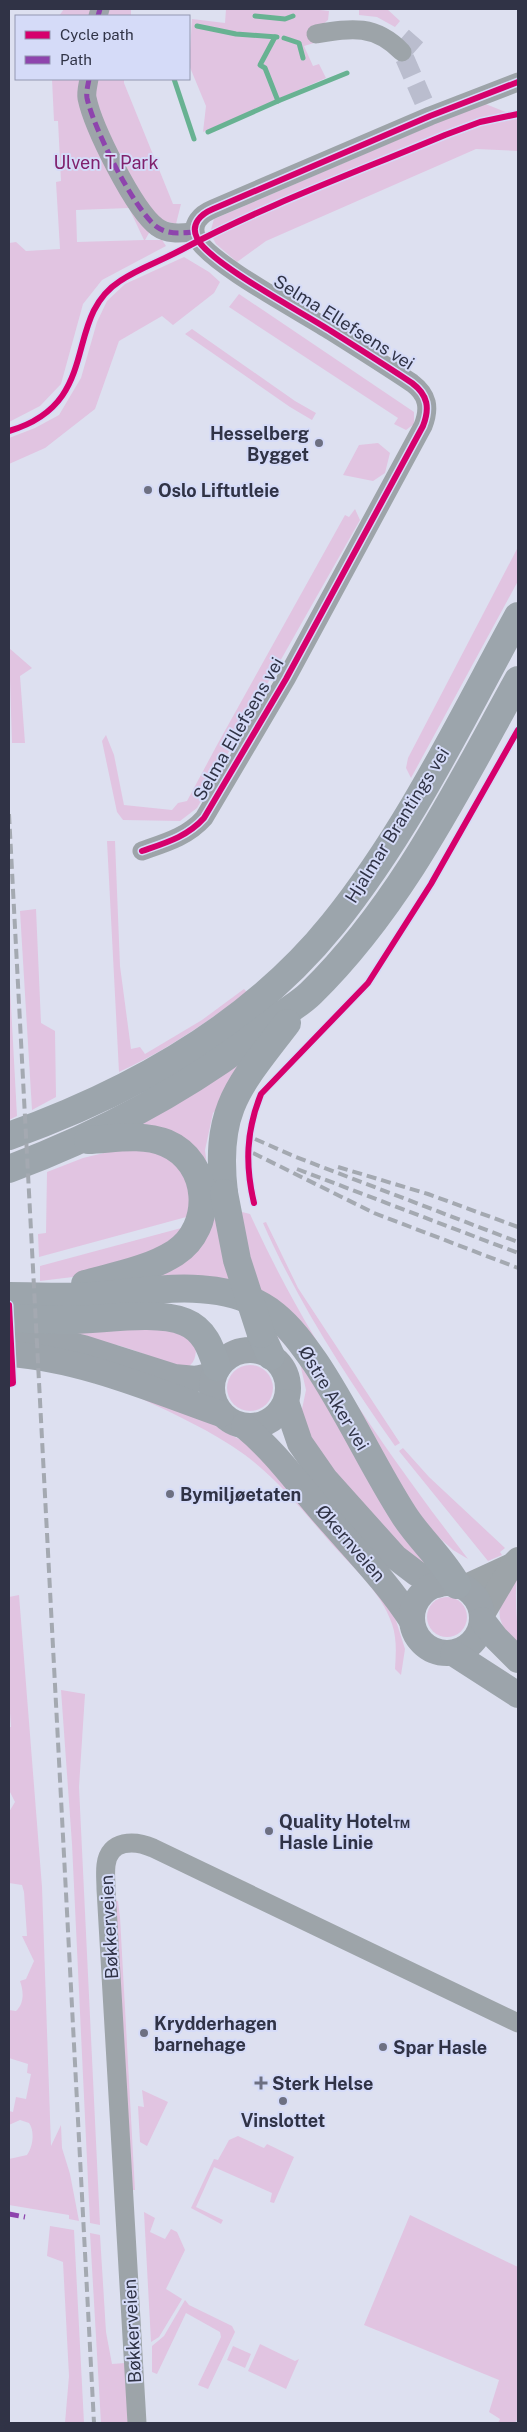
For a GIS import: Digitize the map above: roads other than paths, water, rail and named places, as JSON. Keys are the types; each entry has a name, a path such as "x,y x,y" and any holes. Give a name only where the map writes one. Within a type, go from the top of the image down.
{"highway":[{"name":"Hjalmar Brantings vei","path":"9,1136 131,1084 196,1047 247,1010 289,972 332,925 378,863 433,770 518,616"},
{"name":"Hjalmar Brantings vei","path":"9,1168 78,1141 210,1069 309,995 355,945 401,883 518,680"},
{"path":"20,1296 114,1276 141,1268 176,1252 186,1243 213,1193 232,1100 244,1080 309,995"},
{"path":"78,1141 143,1136 164,1142 184,1156 213,1193 266,1345"},
{"name":"Østre Aker vei","path":"20,1296 80,1297 199,1290 231,1294 274,1314 302,1343 323,1374 403,1513 424,1542 446,1566 453,1586"},
{"path":"9,1318 70,1320 121,1317 177,1320 196,1329 204,1337 210,1346 215,1371"}],"main road":[{"path":"9,1336 53,1341 83,1348 174,1377 196,1379 215,1371 236,1352 248,1349 260,1351 266,1345 280,1364 286,1376 288,1389 286,1402 281,1411 269,1421 254,1426 244,1426 236,1424 221,1414 106,1374 52,1360 9,1354"},
{"path":"215,1371 213,1400 221,1414"},
{"name":"Økernveien","path":"286,1402 300,1443 325,1479 395,1557 416,1573 453,1586"},
{"name":"Økernveien","path":"244,1426 268,1447 331,1522 374,1569 412,1621"},
{"path":"518,1660 496,1638 482,1618 476,1600 453,1586 430,1588 418,1598 412,1621 418,1637 424,1644 440,1652 453,1653 465,1659 518,1695"},
{"path":"453,1653 462,1650 476,1638 482,1618"}],"street":[{"path":"316,34 348,29 373,32 390,39 402,52"},
{"path":"89,80 87,96 91,109 116,167 142,212 158,228 174,233 194,232 199,218 213,208 430,116 518,82"},
{"name":"Selma Ellefsens vei","path":"142,851 182,836 194,829 204,818 286,679 382,504 428,414 427,401 418,388 240,275 210,254 194,232"},
{"path":"453,1586 515,1562"},
{"path":"482,1618 515,1562"},
{"name":"Bøkkerveien","path":"137,2423 106,1889 106,1865 111,1853 126,1843 135,1842 153,1848 518,2023"}],"waterway":[{"path":"255,16 285,19 293,16"},
{"path":"197,26 236,34 277,37"},
{"path":"275,37 260,65 265,68 278,101 347,73"},
{"path":"284,38 299,43 303,58"},
{"path":"174,80 194,139"},
{"path":"208,132 278,101"}],"tunnel":[{"path":"416,36 402,52 430,116"}],"railway":[{"path":"9,814 94,2423"},
{"path":"255,1139 296,1157 518,1242"},
{"path":"253,1153 374,1213 518,1268"},
{"path":"338,1167 428,1194 518,1227"},
{"path":"297,1169 518,1253"}],"place":[{"name":"Hesselberg Bygget","path":"319,443"},
{"name":"Oslo Liftutleie","path":"148,490"},
{"name":"Bymiljøetaten","path":"170,1494"},
{"name":"Quality Hotel™ Hasle Linie","path":"269,1831"},
{"name":"Krydderhagen barnehage","path":"144,2033"},
{"name":"Spar Hasle","path":"383,2047"},
{"name":"Sterk Helse","path":"261,2083"},
{"name":"Vinslottet","path":"283,2101"}],"park label":[{"name":"Ulven T Park","path":"106,162"}]}
